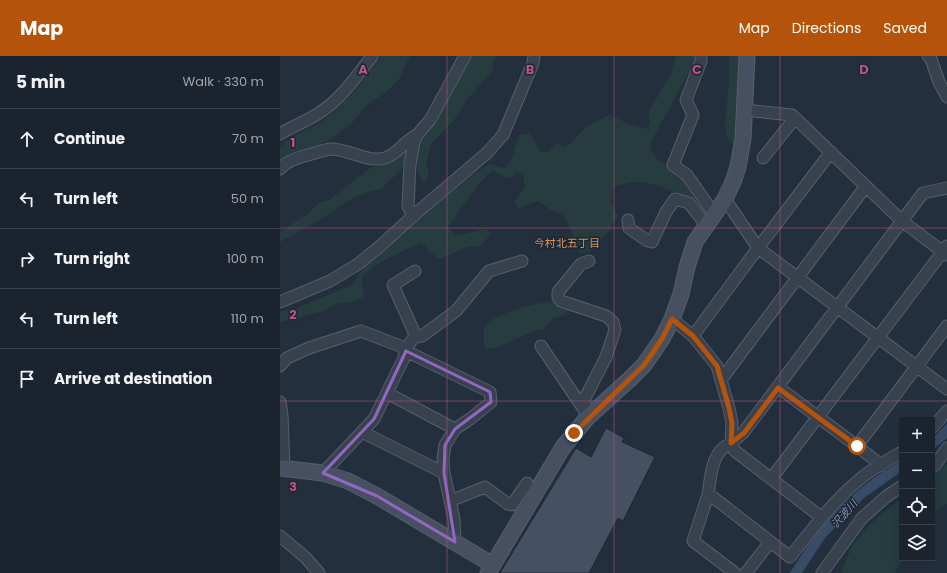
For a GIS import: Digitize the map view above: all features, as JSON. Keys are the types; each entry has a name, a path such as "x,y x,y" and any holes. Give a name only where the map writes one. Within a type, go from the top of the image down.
{"street":[{"path":"280,134 318,114 333,103 372,56"},
{"path":"280,169 290,161 330,149 340,150 374,159 385,158 395,152 411,137 417,134 430,120 465,56"},
{"path":"280,302 330,281 358,264 488,153 503,135 533,63 534,56"},
{"path":"701,56 701,62 686,100 693,115 673,165 687,175 710,219"},
{"path":"280,402 282,468 323,473 348,481 377,496 455,542 490,569 552,464 586,415 631,378 644,365 662,339 672,319 681,294 695,242 725,199 738,167 743,139 747,56"},
{"path":"928,56 931,59 939,82 947,97"},
{"path":"744,110 792,115 902,221 946,251 771,479"},
{"path":"764,158 795,118"},
{"path":"413,216 408,206 410,164 417,134"},
{"path":"693,336 831,152"},
{"path":"720,380 866,186"},
{"path":"735,573 693,541 708,495 714,458 724,446 731,443 744,433 923,193 947,188"},
{"path":"628,220 629,228 646,240 652,242 666,212 675,199 689,203 710,219"},
{"path":"725,199 758,248 947,389"},
{"path":"414,337 422,336 456,310 489,271 522,261"},
{"path":"586,415 585,398 606,357 615,330 613,322 606,316 560,301 558,292 581,264 590,261"},
{"path":"323,473 374,419 403,360 408,346 414,337 414,332 393,285 415,271"},
{"path":"672,319 693,336 717,366 729,408 732,423 731,443 735,450 821,517"},
{"path":"857,446 947,326"},
{"path":"280,366 287,358 309,348 362,331 400,346 406,351 490,392 491,402 455,429 445,445 443,459 444,473 454,519 455,542"},
{"path":"541,346 586,415"},
{"path":"778,388 857,446 880,466"},
{"path":"387,393 455,429"},
{"path":"935,425 947,411"},
{"path":"362,432 444,473"},
{"path":"935,465 947,448"},
{"path":"708,495 714,498 790,557 821,517 851,486 900,453"},
{"path":"450,501 485,487 508,504 512,505 527,483"},
{"path":"822,573 862,518 887,496 899,488"},
{"path":"280,536 306,558 319,573"},
{"path":"746,573 770,542"}],"highlighted area":[{"path":"406,351 490,392 491,402 455,429 445,445 444,473 455,542 377,496 323,473 374,419"}],"green space":[{"path":"380,56 410,56 399,79 387,92 369,103 351,124 331,139 313,147 292,153 280,162 280,147 290,138 320,123 341,105 355,90"},
{"path":"469,56 497,56 494,61 492,72 469,97 454,120 431,144 426,163 429,173 426,182 422,183 418,172 417,161 419,150 429,129 447,100"},
{"path":"676,56 695,56 692,67 652,140 650,149 658,160 679,174 693,194 692,199 648,183 632,182 614,186 611,201 618,216 609,231 590,252 580,253 574,245 572,232 564,216 549,209 538,201 518,208 515,201 525,187 523,176 517,171 512,178 504,177 493,170 479,184 448,227 455,236 487,229 491,234 480,246 468,247 439,259 429,251 422,242 381,262 362,276 364,296 354,302 338,303 325,311 280,322 280,311 295,309 352,285 367,263 470,177 489,164 506,168 512,159 519,135 529,133 541,152 548,152 557,143 564,147 570,144 587,127 609,115 632,125 648,129 650,122 648,113 671,73"},
{"path":"729,56 740,56 736,146 728,140 725,125 729,82"},
{"path":"403,149 408,153 401,170 381,189 353,198 316,222 280,242 280,232 309,213 318,203 329,200 369,169 392,159"},
{"path":"554,301 571,308 566,315 553,318 543,330 536,330 499,347 486,350 483,338 484,329 491,321 507,312"},
{"path":"947,464 947,504 935,512 935,489 935,473"},
{"path":"899,500 899,561 901,561 895,573 842,573 852,546 869,525"}],"water":[{"path":"947,423 947,438 935,448 935,436"},
{"name":"沢波川","path":"899,461 899,473 864,498 825,538 802,573 790,573 830,518 839,508 869,482"}],"building":[{"path":"606,428 624,438 622,442 655,457 623,521 618,518 589,573 500,573 576,448 591,457"}],"district":[{"name":"今村北五丁目","path":"567,243"}],"route":[{"path":"574,433 587,418 644,365 662,339 672,319 693,336 717,366 732,423 731,443 744,433 778,388 857,446"}]}
